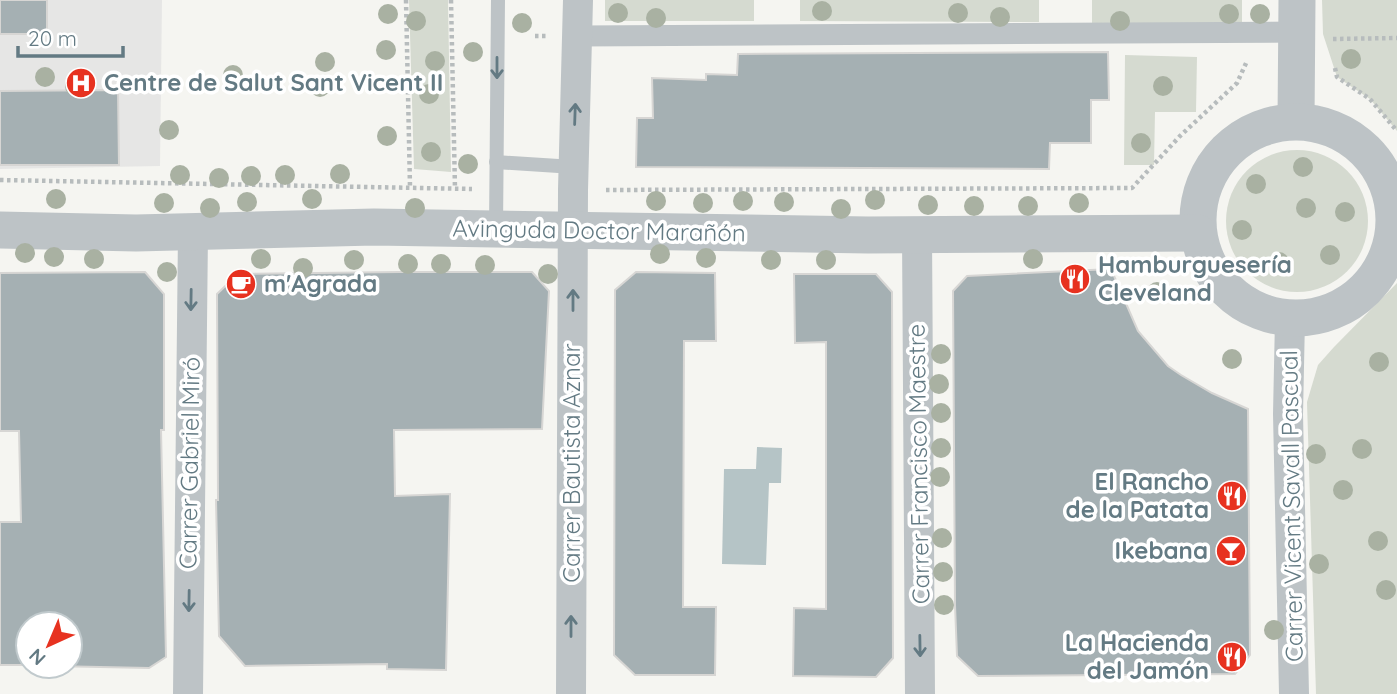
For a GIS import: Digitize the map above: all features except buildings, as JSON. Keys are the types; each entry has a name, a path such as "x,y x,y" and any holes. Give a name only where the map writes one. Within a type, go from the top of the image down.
{"street":[{"name":"Carrer Bautista Aznar","path":"571,694 573,179 578,0"},
{"path":"578,36 1260,32 1308,24 1296,121"},
{"path":"1296,121 1341,132 1379,166 1391,194 1396,228 1390,253 1372,284 1340,310 1299,319 1280,318 1250,307 1225,290 1205,258 1198,233 1199,201 1207,176 1230,146 1263,127 1296,121"},
{"name":"Avinguda Doctor Marañón","path":"0,230 136,233 374,227 917,234 1198,233"},
{"name":"Carrer Gabriel Miró","path":"188,694 193,232"},
{"name":"Carrer Francisco Maestre","path":"917,234 920,694"},
{"name":"Carrer Vicent Savall Pascual","path":"1290,319 1288,414 1294,694"}],"lane":[{"path":"496,229 498,0"},
{"path":"496,163 573,179"}],"path":[{"path":"406,0 410,187"},
{"path":"451,0 455,189"},
{"path":"1308,24 1397,38"},
{"path":"573,179 1132,188 1180,136 1237,83 1260,32"},
{"path":"1334,66 1338,76 1370,99 1397,131"},
{"path":"0,180 496,188"}],"shaded area":[{"name":"Centre de Salut Sant Vicent II","path":"0,0 162,0 160,166 0,169"},
{"path":"409,0 448,0 451,172 414,169"},
{"path":"605,0 754,0 754,21 605,21"},
{"path":"800,0 1039,0 1039,22 800,21"},
{"path":"1092,0 1242,0 1242,24 1092,23"},
{"path":"1322,0 1397,0 1397,131 1370,99 1337,77 1323,34"},
{"path":"1125,55 1197,57 1196,112 1155,112 1154,165 1124,165"},
{"path":"1297,150 1324,155 1347,171 1363,194 1368,221 1363,248 1347,271 1324,287 1297,292 1270,287 1247,271 1231,248 1226,221 1231,194 1247,171 1270,155"},
{"path":"1397,283 1397,694 1316,694 1307,402 1318,365"},
{"path":"757,447 782,448 781,483 769,483 766,565 722,564 724,469 756,469"}],"place":[{"name":"Centre de Salut Sant Vicent II","path":"81,83"},
{"name":"Hamburguesería Cleveland","path":"1075,279"},
{"name":"m'Agrada","path":"241,284"},
{"name":"El Rancho de la Patata","path":"1232,496"},
{"name":"Ikebana","path":"1231,551"},
{"name":"La Hacienda del Jamón","path":"1232,657"}]}
